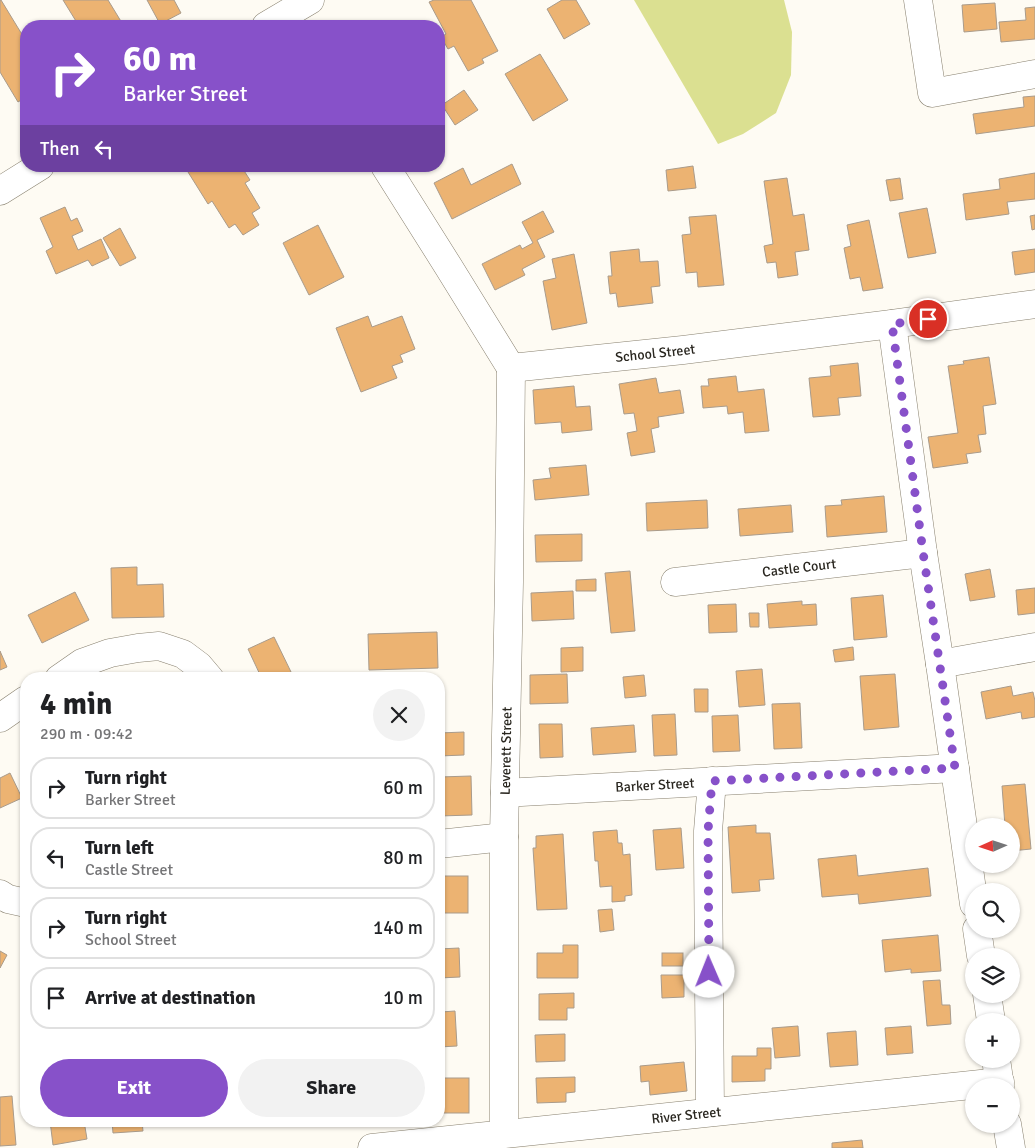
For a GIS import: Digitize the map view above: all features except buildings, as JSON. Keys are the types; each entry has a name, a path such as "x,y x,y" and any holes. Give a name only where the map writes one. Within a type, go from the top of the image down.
{"street":[{"path":"918,0 932,93 1035,74"},
{"path":"282,20 300,13"},
{"path":"0,191 30,172"},
{"path":"389,172 511,368"},
{"name":"School Street","path":"511,368 683,350 1035,304"},
{"path":"892,324 971,883"},
{"name":"Leverett Street","path":"504,1134 504,837 511,368"},
{"name":"Castle Court","path":"675,582 923,552"},
{"path":"69,672 82,663 110,653 159,646 183,654 204,672"},
{"path":"940,664 1035,647"},
{"path":"0,718 20,704"},
{"name":"Barker Street","path":"505,792 955,768"},
{"path":"710,1112 708,831 712,781"},
{"path":"445,843 504,837"},
{"path":"0,894 20,901"},
{"name":"River Street","path":"372,1148 710,1112 999,1076"},
{"path":"1008,1133 1011,1148"}],"green space":[{"path":"634,0 784,0 792,32 791,75 776,113 743,134 718,144"}],"route":[{"path":"709,972 708,831 712,781 955,768 892,324 928,319"}]}
